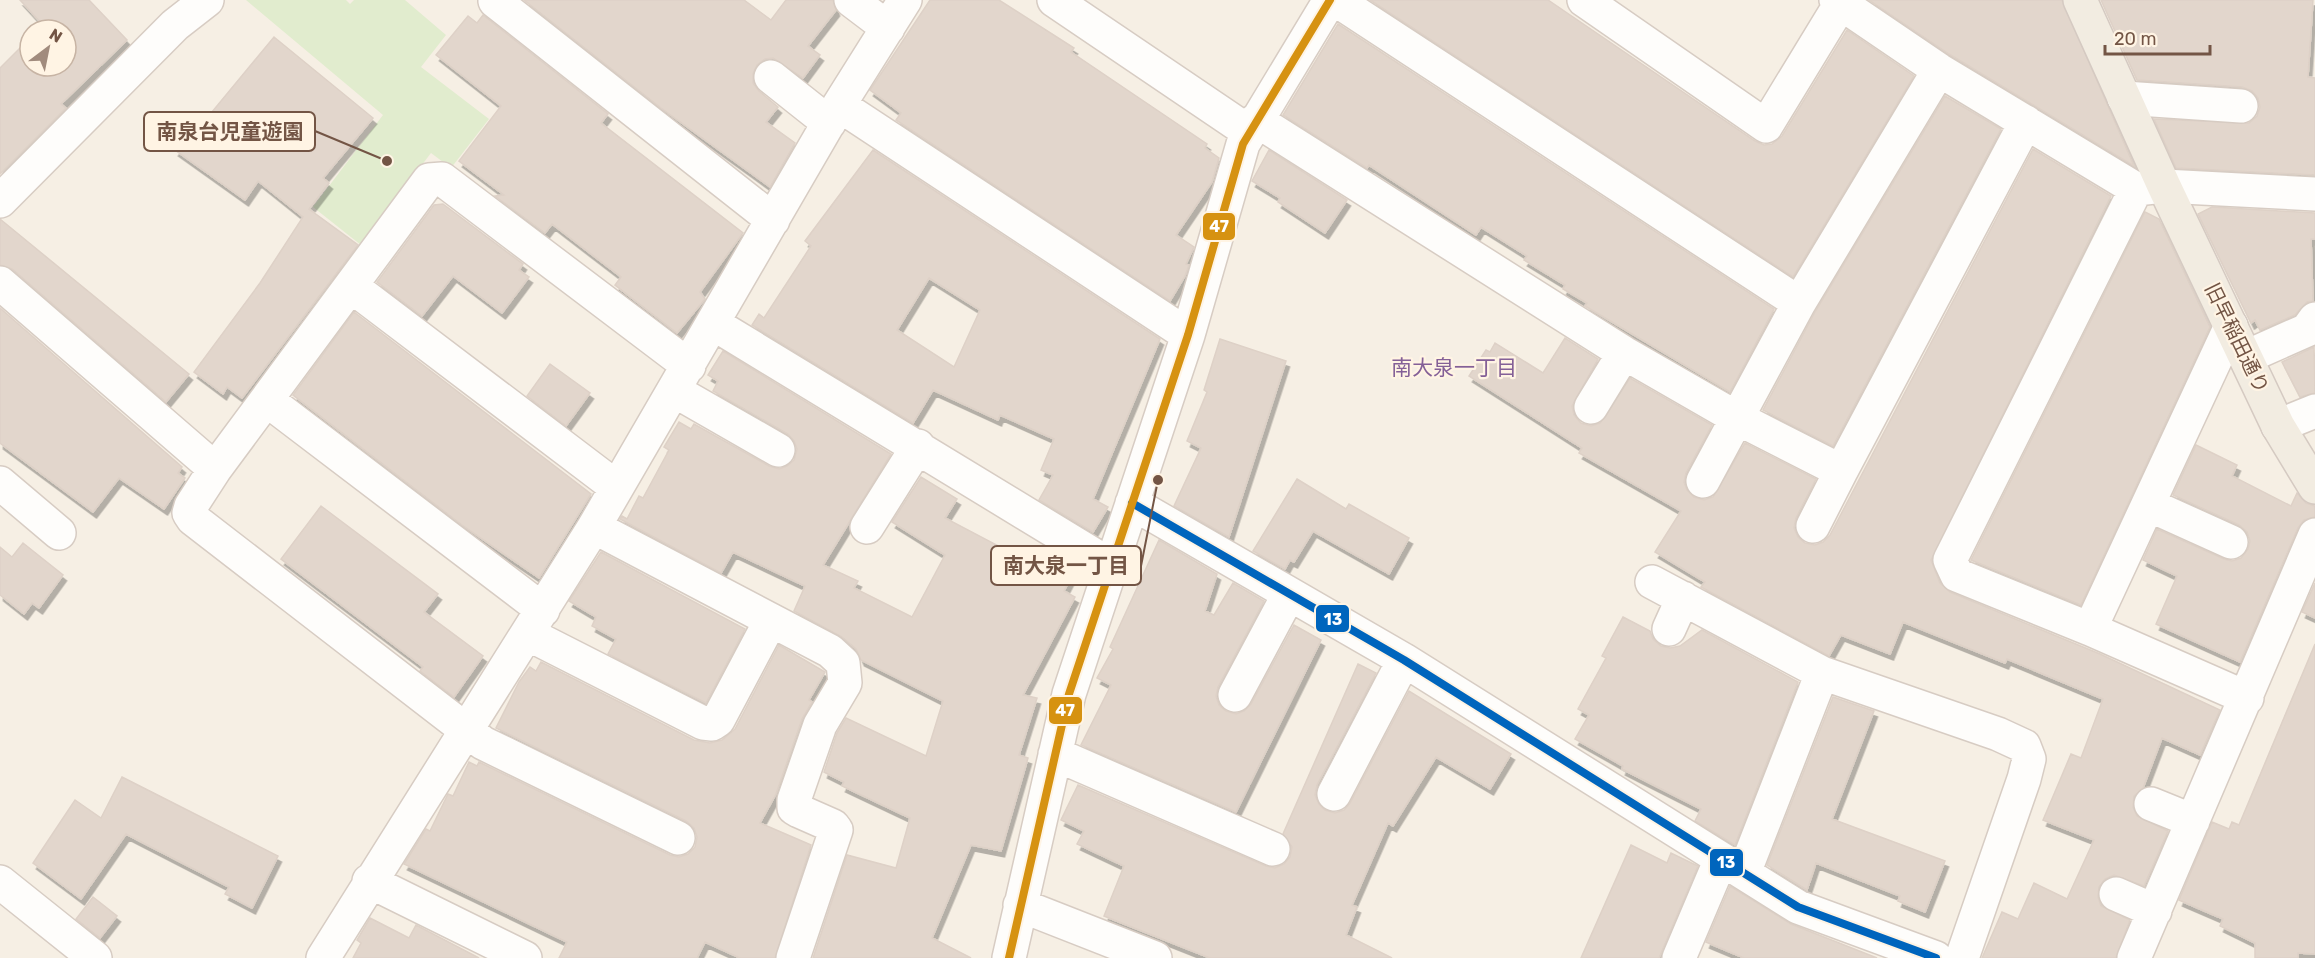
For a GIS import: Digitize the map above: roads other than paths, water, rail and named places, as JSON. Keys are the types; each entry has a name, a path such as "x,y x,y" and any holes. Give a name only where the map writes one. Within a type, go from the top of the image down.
{"main road":[{"name":"旧早稲田通り","path":"2080,0 2124,98 2150,187 2231,326 2278,426 2315,487"}],"street":[{"path":"0,201 175,25 207,0"},
{"path":"851,0 888,28"},
{"path":"323,958 369,881 468,730 594,527 834,114 905,0"},
{"path":"1054,0 1252,126 1624,353 1737,418 1841,471"},
{"path":"1009,958 1069,694 1188,335 1252,126 1330,0"},
{"path":"1336,0 1799,303"},
{"path":"1584,0 1766,126 1839,2 1939,70 2026,122 2150,187 2315,194"},
{"path":"495,1 772,220"},
{"path":"1703,481 1799,303 1939,70"},
{"path":"771,77 1188,335"},
{"path":"2124,98 2241,106"},
{"path":"1813,526 2026,122"},
{"path":"678,838 483,743 193,519 189,513 191,506 215,469 429,180 442,179 682,378 778,450"},
{"path":"2150,187 1950,560 1957,575 2090,629 2247,698"},
{"path":"0,283 215,469"},
{"path":"351,286 616,487"},
{"path":"2246,357 2307,330 2315,319"},
{"path":"714,324 1112,566"},
{"path":"2090,629 2150,505 2231,326"},
{"path":"1591,406 1624,353"},
{"path":"267,400 535,622 703,723 712,724 718,720 771,620"},
{"path":"2278,426 2315,411"},
{"path":"867,527 918,446"},
{"path":"0,483 59,533"},
{"path":"1132,503 1404,660 1858,945 1936,958"},
{"path":"2150,505 2231,542"},
{"path":"594,527 830,651 843,663 846,678 843,690 820,725 794,800 799,812 833,826 836,830 793,958"},
{"path":"2134,958 2315,535"},
{"path":"1652,582 1822,673 1998,734 2024,746 2029,759 2024,779 1962,958"},
{"path":"1235,695 1289,594"},
{"path":"1669,629 1683,598"},
{"path":"1334,794 1404,660"},
{"path":"1679,958 1733,866 1822,673"},
{"path":"1054,754 1273,849"},
{"path":"2151,804 2193,821"},
{"path":"369,881 525,958"},
{"path":"0,882 95,958"},
{"path":"2116,894 2155,911"},
{"path":"1020,905 1155,958"}],"place":[{"name":"南泉台児童遊園","path":"387,161"},
{"name":"南大泉一丁目","path":"1158,480"}],"district":[{"name":"南大泉一丁目","path":"1454,367"}]}
